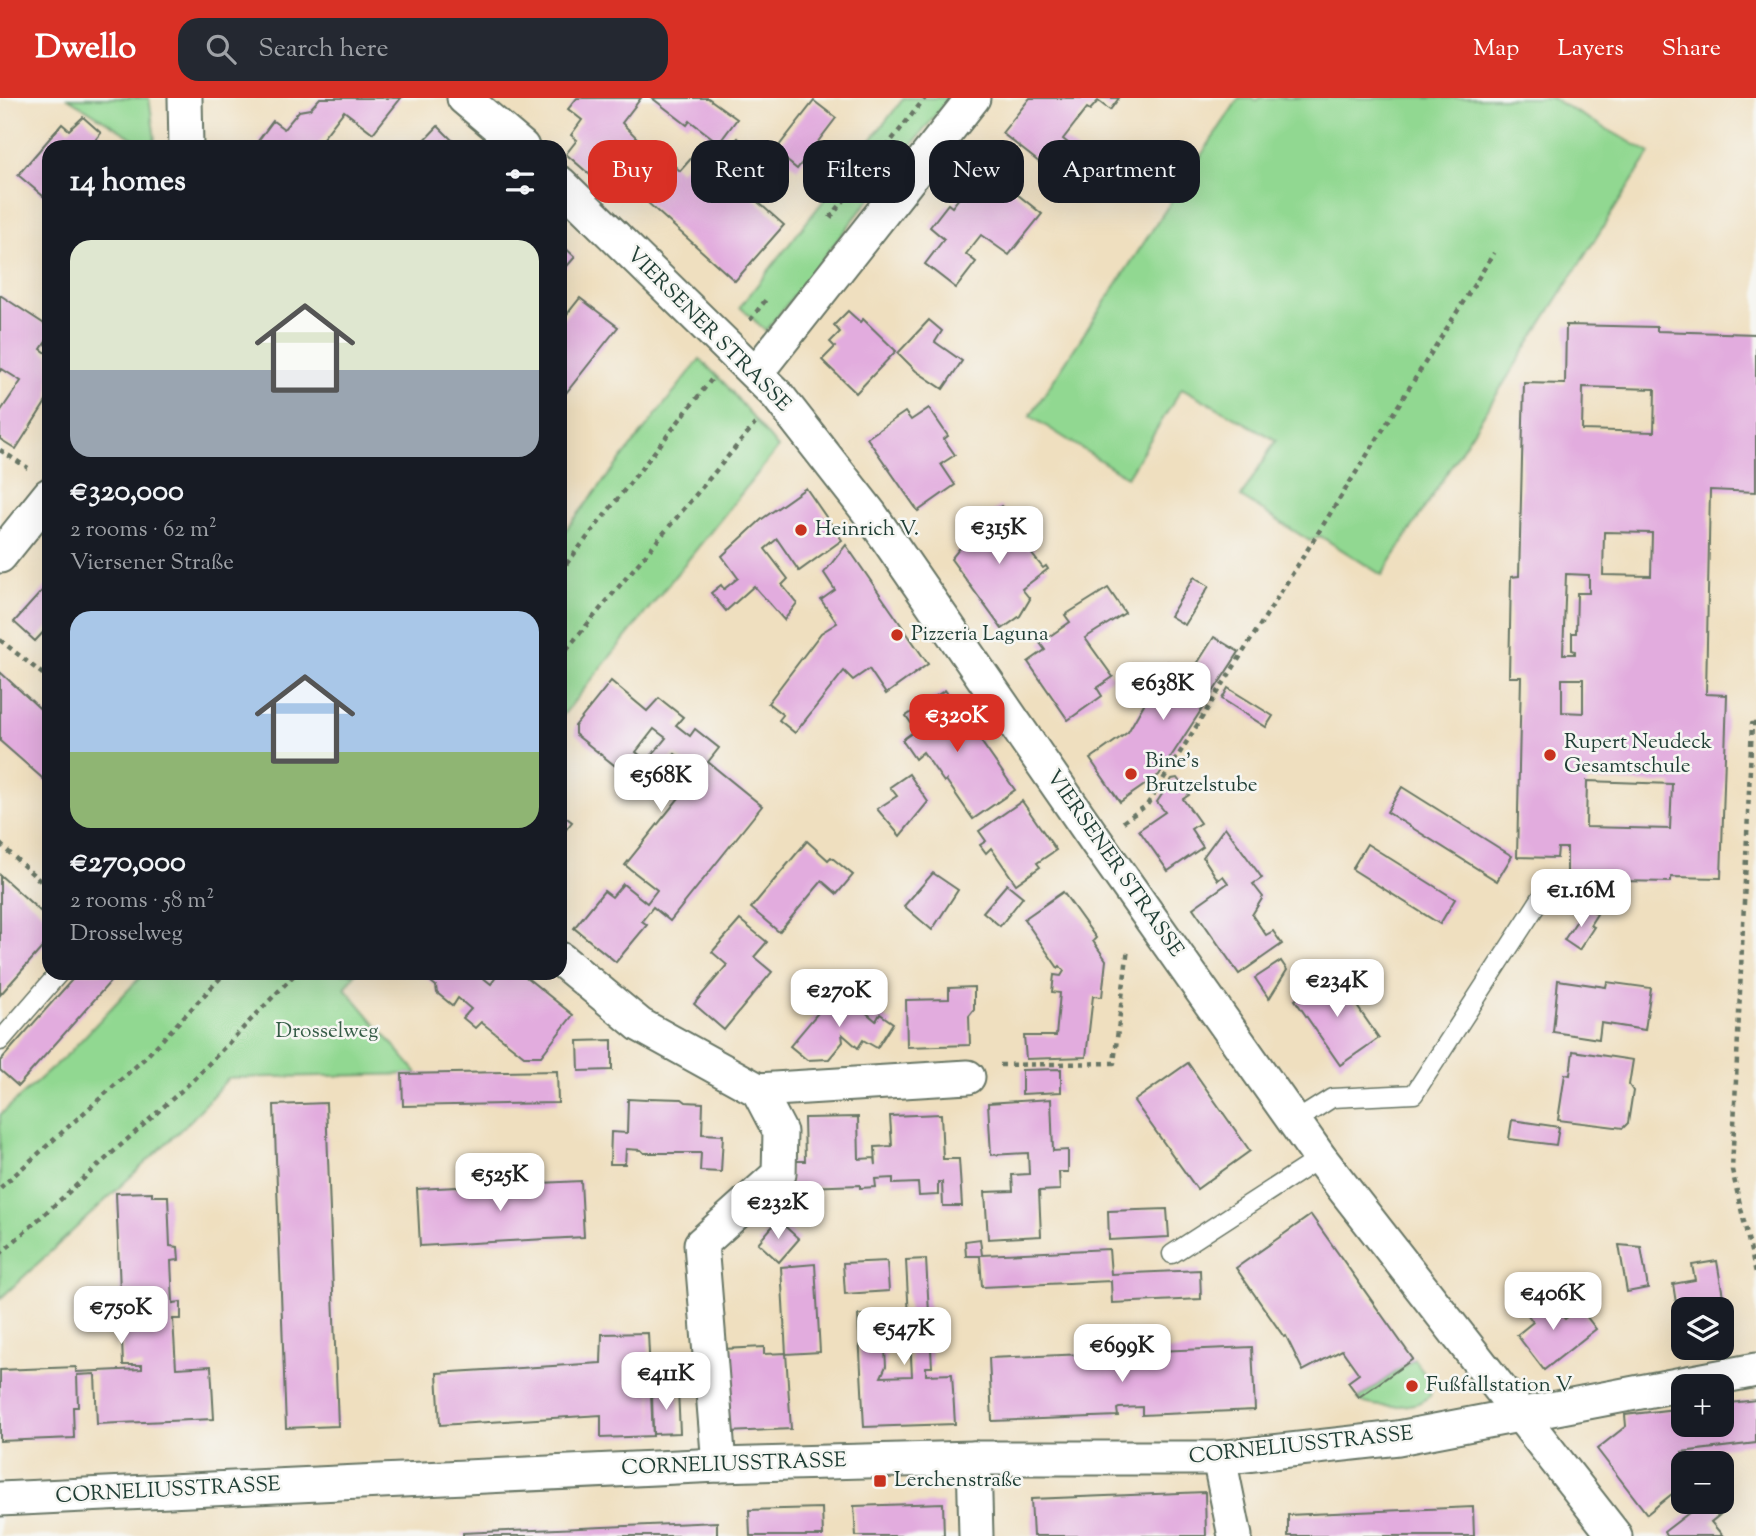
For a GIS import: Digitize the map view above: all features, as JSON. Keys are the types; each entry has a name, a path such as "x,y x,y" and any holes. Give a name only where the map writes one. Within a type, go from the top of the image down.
{"street":[{"path":"185,98 186,140"},
{"path":"464,98 515,140"},
{"path":"767,385 973,98"},
{"name":"VIERSENER STRASSE","path":"567,190 767,385 871,515 1096,841 1320,1158 1615,1536"},
{"path":"0,556 42,504"},
{"path":"567,965 640,1025 758,1090 968,1077"},
{"path":"719,1465 701,1244 779,1174 780,1132 758,1090"},
{"name":"CORNELIUSSTRASSE","path":"0,1499 719,1465 974,1458 1219,1458 1398,1438 1756,1370"},
{"path":"974,1458 976,1536"},
{"path":"1219,1458 1235,1536"}],"lane":[{"path":"1294,1122 1332,1098 1414,1094 1545,892"},
{"path":"0,1041 53,980"},
{"path":"1172,1254 1320,1158"}],"path":[{"path":"822,228 925,98"},
{"path":"1096,841 1147,805 1494,253"},
{"path":"567,563 713,378 728,346 771,293"},
{"path":"567,648 767,385"},
{"path":"0,450 29,469"},
{"path":"0,640 42,673"},
{"path":"1756,724 1752,724 1732,1170 1756,1273"},
{"path":"0,844 42,883"},
{"path":"968,1077 985,1065 1114,1063 1128,946"},
{"path":"0,1188 145,1058 218,980"},
{"path":"0,1254 191,1083 289,980"}],"green space":[{"path":"68,98 149,98 155,139 136,140"},
{"path":"904,98 949,98 915,141 871,140"},
{"path":"1239,98 1252,98 1256,101 1259,98 1551,98 1650,153 1382,575 1320,536 1310,541 1241,497 1276,440 1182,388 1127,477 1030,416 1170,203 1200,203 1200,157"},
{"path":"822,203 867,203 766,331 740,307"},
{"path":"700,359 726,385 778,448 567,710 567,528"},
{"name":"Drosselweg","path":"137,980 351,980 345,988 418,1074 228,1078 192,1119 0,1299 0,1115 70,1052"},
{"path":"1414,1359 1432,1384 1430,1396 1416,1403 1393,1406 1369,1404 1358,1399"}],"building":[{"path":"320,98 401,98 373,133 344,111 321,140 259,140 273,121 284,129 299,111 310,109"},
{"path":"577,98 641,98 622,123 639,140 588,140 588,173 567,155 577,140 571,135 582,120 568,109"},
{"path":"652,98 708,98 737,119 721,140 715,140 690,121 687,125"},
{"path":"1030,98 1119,98 1110,110 1098,101 1090,110 1087,108 1064,140 1038,140 1038,161 1024,150 1024,140 1011,140 1002,133"},
{"path":"814,101 836,118 819,140 803,140 803,161 797,169 789,162 789,140 784,140"},
{"path":"83,117 101,133 97,140 48,140 62,124 69,130"},
{"path":"438,126 452,140 425,140"},
{"path":"42,147 42,195 18,175"},
{"path":"691,159 691,203 759,203 784,225 735,281 648,203 677,203 677,168 680,171"},
{"path":"1024,200 1042,214 1009,255 981,235 966,254 976,262 956,288 925,264 944,239 930,227 948,204 952,207 955,203 1024,203"},
{"path":"567,250 575,257 567,266"},
{"path":"0,295 42,322 42,408 16,449 0,439 0,412 21,381 2,369 0,371"},
{"path":"580,298 618,327 567,392 567,314"},
{"path":"848,311 860,322 863,319 896,351 856,393 822,360 835,347 830,342 840,332 834,325"},
{"path":"929,320 942,331 935,342 962,361 943,389 916,371 898,353"},
{"path":"1566,325 1657,327 1657,331 1756,334 1756,492 1710,490 1706,694 1727,695 1721,878 1671,877 1671,882 1567,880 1567,848 1558,848 1557,858 1517,857 1521,677 1509,677 1511,577 1519,576 1524,383 1565,384","holes":["1583,387 1655,389 1654,432 1582,430","1604,532 1652,533 1651,576 1603,575","1566,574 1589,575 1589,593 1577,593 1576,633 1572,633 1572,650 1575,654 1563,654","1562,679 1583,679 1583,713 1562,712","1587,781 1672,784 1670,829 1586,827"]},
{"path":"929,408 948,436 944,439 955,455 941,464 955,485 918,511 867,438 905,412 911,420"},
{"path":"806,488 842,540 799,571 777,539 765,549 788,579 782,585 797,603 784,620 754,586 726,611 711,593 721,585 724,589 738,578 722,556 762,519"},
{"path":"1001,506 1003,508 1000,510 1011,526 1015,523 1035,550 1031,553 1043,568 1046,566 1048,569 1022,589 1030,599 1020,616 1002,629 951,559 976,528 974,525"},
{"path":"846,545 928,664 886,694 869,669 853,680 844,671 795,733 779,720 783,715 768,703 821,633 837,623 821,600 835,590 824,573"},
{"path":"1194,577 1209,586 1185,625 1170,616"},
{"path":"1108,588 1125,613 1085,638 1113,677 1097,688 1102,696 1068,720 1028,662 1045,650 1040,643 1070,622 1065,615"},
{"path":"42,591 42,634 35,641 14,622"},
{"path":"1214,637 1239,652 1159,775 1120,802 1090,759 1128,732 1168,662 1190,675"},
{"path":"0,672 42,711 42,778 0,741"},
{"path":"611,681 647,711 659,698 683,717 676,725 690,736 695,729 719,748 708,762 762,806 670,921 653,907 642,921 647,925 616,962 574,928 604,891 612,897 623,884 647,903 657,890 625,865 699,773 675,754 659,773 647,763 633,780 575,734 575,726","holes":["654,729 666,738 647,761 636,752"]},
{"path":"1228,688 1273,716 1266,727 1222,699"},
{"path":"945,690 1015,790 973,819 923,752 915,759 902,740 916,730 906,716"},
{"path":"909,774 928,802 900,836 877,809 897,796 890,787"},
{"path":"1177,778 1189,795 1183,799 1200,823 1191,829 1203,847 1168,871 1139,830 1165,812 1157,802 1172,779"},
{"path":"1402,787 1512,856 1497,881 1387,812"},
{"path":"1022,801 1056,850 1037,863 1040,867 1016,884 991,848 986,853 980,845 986,841 979,831"},
{"path":"1225,827 1262,878 1253,884 1263,897 1252,915 1266,935 1273,931 1282,944 1239,974 1193,908 1228,883 1223,876 1218,880 1203,857"},
{"path":"807,841 828,860 831,857 853,875 837,894 822,881 779,932 751,908"},
{"path":"1367,844 1455,899 1440,924 1352,869"},
{"path":"933,873 958,890 932,930 904,906"},
{"path":"0,875 42,913 42,948 0,995"},
{"path":"1007,884 1023,897 1000,926 983,912"},
{"path":"1063,892 1096,938 1093,941 1106,960 1102,997 1093,996 1086,1057 1026,1059 1024,1036 1056,1036 1060,993 1052,992 1054,975 1061,976 1064,971 1060,966 1058,968 1024,919"},
{"path":"1586,907 1597,914 1590,925 1594,927 1579,950 1564,940"},
{"path":"740,920 767,942 754,957 772,972 724,1030 694,1004 727,965 712,952"},
{"path":"1281,961 1287,970 1269,999 1255,978"},
{"path":"1334,973 1379,1038 1340,1065 1295,1000"},
{"path":"72,980 112,980 18,1086 0,1070 0,1061"},
{"path":"429,980 486,980 491,984 494,980 530,980 573,1015 541,1056 524,1056 481,1022 475,1028 463,1018 471,1009 458,998 453,1006 437,993 436,986"},
{"path":"1558,980 1606,987 1607,982 1651,988 1645,1030 1601,1023 1599,1039 1553,1032"},
{"path":"974,987 974,1010 969,1016 970,1045 907,1047 906,1000 949,999 949,988"},
{"path":"838,989 876,1021 880,1014 893,1023 877,1048 863,1040 858,1048 842,1034 843,1042 829,1059 807,1060 790,1046"},
{"path":"612,1040 612,1070 579,1071 578,1041"},
{"path":"1573,1051 1633,1060 1629,1085 1633,1091 1628,1123 1623,1128 1558,1120 1565,1074 1570,1075"},
{"path":"1188,1063 1250,1151 1197,1189 1134,1101"},
{"path":"1061,1069 1061,1092 1022,1094 1022,1070"},
{"path":"557,1071 558,1103 403,1106 402,1074"},
{"path":"628,1099 703,1103 702,1134 723,1135 721,1172 700,1171 701,1153 644,1153 641,1150 626,1149 625,1164 610,1164 611,1132 627,1133"},
{"path":"1051,1099 1053,1151 1068,1150 1068,1172 1059,1172 1060,1190 1039,1191 1041,1236 988,1239 985,1192 1013,1191 1012,1175 1029,1174 1028,1153 991,1155 988,1103"},
{"path":"326,1103 338,1426 286,1428 274,1105"},
{"path":"941,1114 943,1159 959,1159 962,1206 943,1206 942,1182 938,1182 938,1195 919,1196 918,1183 893,1184 893,1178 875,1179 876,1187 806,1187 806,1202 791,1203 789,1161 805,1161 804,1118 858,1117 859,1159 875,1158 876,1165 875,1147 892,1146 890,1116"},
{"path":"1512,1120 1559,1127 1556,1145 1509,1139"},
{"path":"581,1181 584,1237 420,1246 417,1189"},
{"path":"152,1192 152,1196 168,1196 170,1246 178,1247 179,1260 171,1261 173,1303 181,1302 181,1319 173,1319 176,1368 211,1366 214,1419 97,1424 95,1374 77,1375 78,1407 73,1407 74,1438 0,1441 0,1370 76,1367 76,1372 142,1369 142,1365 123,1365 116,1193"},
{"path":"1167,1209 1169,1237 1109,1240 1108,1211"},
{"path":"1311,1215 1413,1359 1359,1397 1348,1382 1359,1374 1342,1350 1303,1371 1286,1336 1284,1337 1236,1268"},
{"path":"778,1220 799,1239 779,1262 758,1243"},
{"path":"980,1239 982,1255 1109,1249 1111,1274 1200,1270 1201,1299 1112,1303 1111,1281 982,1287 980,1256 966,1256 965,1241"},
{"path":"1619,1245 1641,1247 1648,1288 1627,1292"},
{"path":"926,1259 932,1367 926,1367 926,1375 952,1374 955,1424 864,1427 858,1315 883,1315 886,1366 881,1377 912,1376 906,1260"},
{"path":"887,1261 889,1291 845,1294 843,1263"},
{"path":"1717,1261 1723,1297 1675,1297 1673,1284 1695,1280 1692,1265"},
{"path":"815,1264 820,1352 786,1354 781,1267"},
{"path":"1543,1296 1565,1319 1580,1308 1596,1329 1544,1370 1517,1335 1533,1322 1525,1311"},
{"path":"648,1333 653,1436 601,1438 601,1415 440,1425 437,1373 601,1363 602,1334"},
{"path":"764,1347 764,1354 786,1353 791,1429 728,1432 723,1349"},
{"path":"1252,1347 1255,1410 1142,1415 1142,1407 1119,1408 1118,1416 992,1421 989,1358"},
{"path":"678,1390 680,1433 653,1434 652,1391"},
{"path":"1756,1400 1756,1443 1671,1451 1671,1495 1647,1514 1597,1449 1626,1426 1625,1415 1671,1410 1671,1437 1734,1437 1734,1403"},
{"path":"1205,1492 1206,1536 1033,1536 1031,1499"},
{"path":"943,1503 944,1536 856,1536 854,1506"},
{"path":"1473,1507 1474,1536 1288,1536 1288,1515"},
{"path":"822,1508 823,1536 750,1536 749,1510"},
{"path":"1688,1514 1721,1514 1711,1522 1723,1536 1666,1536 1664,1532"},
{"path":"717,1522 717,1536 463,1536 463,1533"}],"place":[{"name":"Heinrich V.","path":"801,530"},
{"name":"Pizzeria Laguna","path":"897,635"},
{"name":"Rupert Neudeck Gesamtschule","path":"1550,755"},
{"name":"Bine's Brutzelstube","path":"1131,774"},
{"name":"Fußfallstation V","path":"1412,1386"},
{"name":"Lerchenstraße","path":"880,1481"}]}
